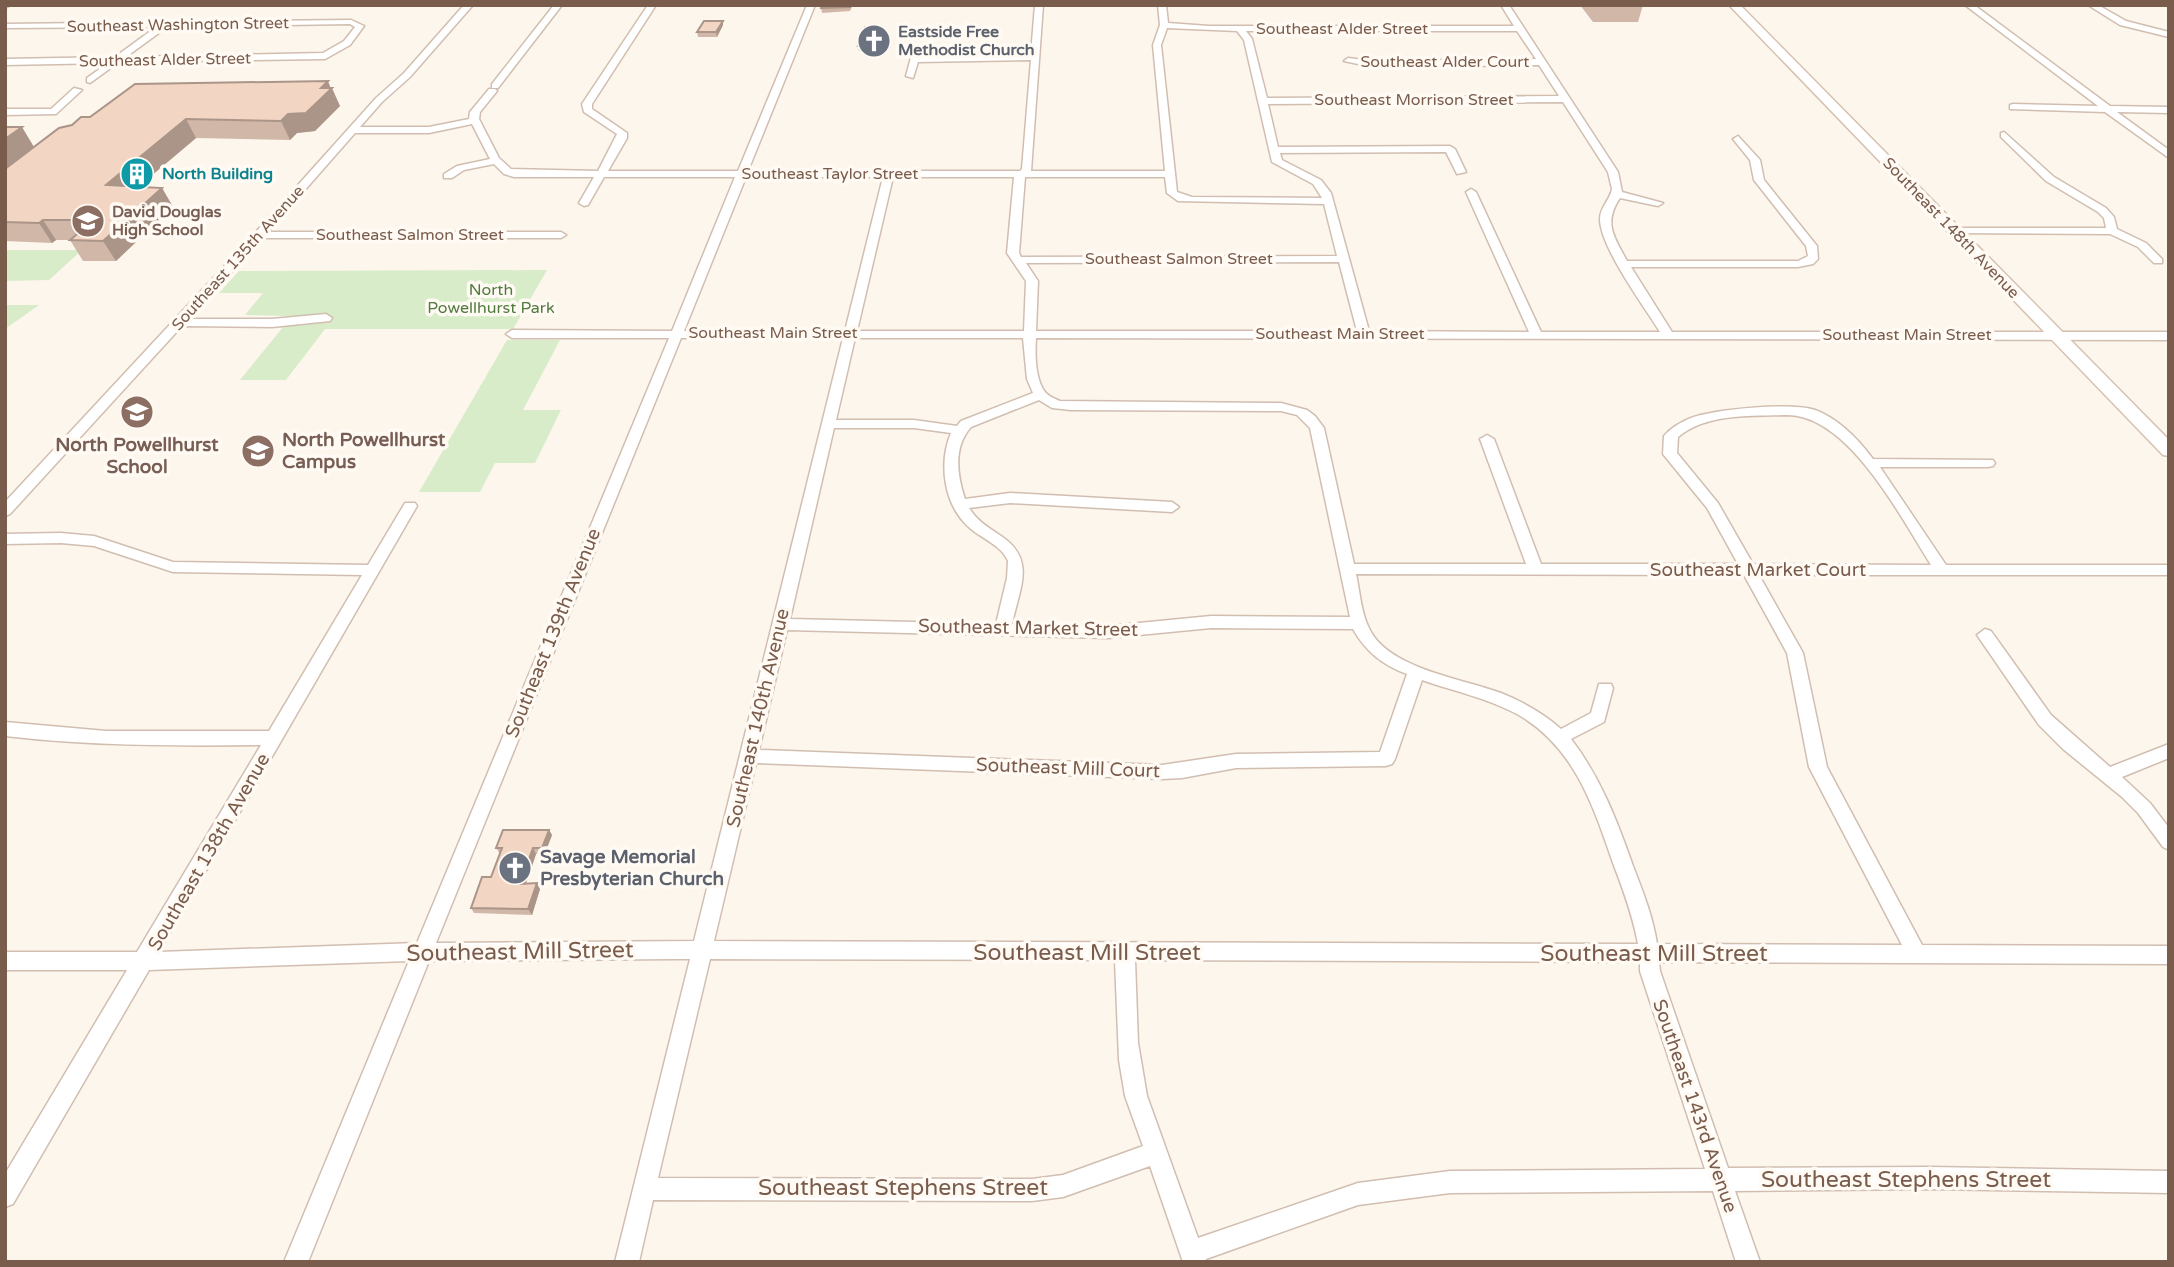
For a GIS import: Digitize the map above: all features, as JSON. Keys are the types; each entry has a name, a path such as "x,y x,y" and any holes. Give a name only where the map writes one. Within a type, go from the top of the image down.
{"main road":[{"name":"Southeast 148th Avenue","path":"1734,5 2169,451"}],"street":[{"name":"Southeast 135th Avenue","path":"5,511 354,131 379,100 407,75 469,5"},
{"path":"448,176 461,168 497,160 475,121 475,112 558,5"},
{"path":"584,202 598,174 622,138 622,133 587,110 587,104 652,5"},
{"name":"Southeast 139th Avenue","path":"296,1262 811,5"},
{"path":"1003,628 1007,602 1018,569 1014,555 969,520 960,504 950,460 951,445 958,430 976,418 1040,395 1030,365 1032,281 1013,253 1019,177 1027,170 1038,5"},
{"path":"1161,5 1164,25 1157,45 1172,193 1178,198 1328,201"},
{"path":"1505,5 1613,172 1619,187 1618,194 1606,212 1605,223 1624,264 1667,334"},
{"path":"1969,5 2169,155"},
{"path":"2092,5 2123,23 2167,34"},
{"name":"Southeast Washington Street","path":"5,26 351,23 360,26 347,43 325,56"},
{"path":"90,80 164,25"},
{"name":"Southeast Alder Street","path":"1164,25 1194,29 1520,28"},
{"path":"1239,29 1248,39 1277,162 1322,187 1328,201 1341,259 1364,334"},
{"path":"911,76 918,48"},
{"name":"Southeast Alder Street","path":"5,62 325,56"},
{"path":"915,59 1035,57"},
{"name":"Southeast Alder Court","path":"1348,61 1372,64 1541,62"},
{"path":"5,112 53,112 78,90"},
{"name":"Southeast Morrison Street","path":"1263,101 1566,99"},
{"path":"2013,107 2169,110"},
{"path":"354,131 429,130 475,121"},
{"path":"2004,135 2050,179 2102,210 2109,217 2112,231"},
{"path":"1624,264 1798,264 1809,262 1814,257 1811,246 1759,180 1755,160 1738,139"},
{"path":"1274,150 1450,149 1461,172"},
{"name":"Southeast Taylor Street","path":"497,160 503,170 514,174 1170,174"},
{"name":"Southeast 140th Avenue","path":"627,1262 889,173"},
{"path":"1471,192 1537,335"},
{"path":"1618,194 1658,203"},
{"path":"1954,231 2112,231 2142,245 2158,261"},
{"name":"Southeast Salmon Street","path":"259,235 561,235"},
{"name":"Southeast Salmon Street","path":"1016,260 1341,259"},
{"path":"179,322 272,323 326,318"},
{"name":"Southeast Main Street","path":"512,334 2169,336"},
{"name":"Southeast 143rd Avenue","path":"1040,395 1057,405 1071,406 1281,407 1298,410 1315,423 1364,636 1381,655 1416,672 1497,698 1521,709 1559,738 1586,770 1603,805 1648,937 1650,971 1748,1262"},
{"path":"1916,953 1818,767 1810,742 1803,678 1795,653 1713,506 1670,454 1671,436 1683,424 1717,415 1810,413 1850,440 1869,463 1943,571"},
{"path":"827,424 914,424 958,430"},
{"path":"1487,439 1535,569"},
{"path":"1869,463 1988,463"},
{"path":"960,504 1010,498 1172,507"},
{"name":"Southeast 138th Avenue","path":"5,1196 410,506"},
{"path":"5,539 87,540 173,567 373,570"},
{"name":"Southeast Market Court","path":"1348,569 2169,570"},
{"name":"Southeast Market Street","path":"780,624 1108,632 1210,622 1359,623"},
{"path":"1984,635 2045,720 2144,808 2169,842"},
{"name":"Southeast Mill Court","path":"750,756 1162,772 1236,761 1386,760 1416,672"},
{"path":"1559,738 1598,717 1605,688"},
{"path":"5,729 62,736 122,739 275,738"},
{"path":"2109,775 2169,751"},
{"name":"Southeast Mill Street","path":"5,961 145,961 423,952 703,950 2169,955"},
{"path":"1125,953 1128,1059 1136,1096 1193,1257"},
{"name":"Southeast Stephens Street","path":"644,1189 1032,1190 1063,1186 1157,1152"},
{"name":"Southeast Stephens Street","path":"1193,1257 1358,1194 1450,1182 1930,1178 2169,1182"}],"green space":[{"path":"5,250 82,250 49,280 5,281"},
{"name":"North Powellhurst Park","path":"547,270 513,329 325,329 286,380 240,380 292,316 245,315 263,293 219,293 239,271"},
{"path":"5,305 39,305 5,329"},
{"name":"North Powellhurst Park","path":"507,340 560,340 523,410 561,410 535,463 495,463 480,492 419,492"}],"building":[{"path":"822,5 850,5 850,7 821,8"},
{"path":"704,21 723,21 716,32 697,32"},
{"path":"865,27 881,27 875,46 858,46"},
{"path":"328,81 321,88 332,88 306,113 288,114 281,121 186,119 106,185 162,188 103,241 70,240 94,220 5,222 5,169 59,128 72,125 81,117 90,117 135,84"},
{"path":"5,127 22,127 5,139"},
{"name":"Savage Memorial Presbyterian Church","path":"503,830 549,830 542,848 533,848 520,884 537,883 528,909 471,908 482,877 491,877 502,848 496,848"}],"place":[{"name":"Eastside Free Methodist Church","path":"874,41"},
{"name":"North Building","path":"137,174"},
{"name":"David Douglas High School","path":"88,221"},
{"name":"North Powellhurst School","path":"137,412"},
{"name":"North Powellhurst Campus","path":"258,451"},
{"name":"Savage Memorial Presbyterian Church","path":"515,868"}]}
